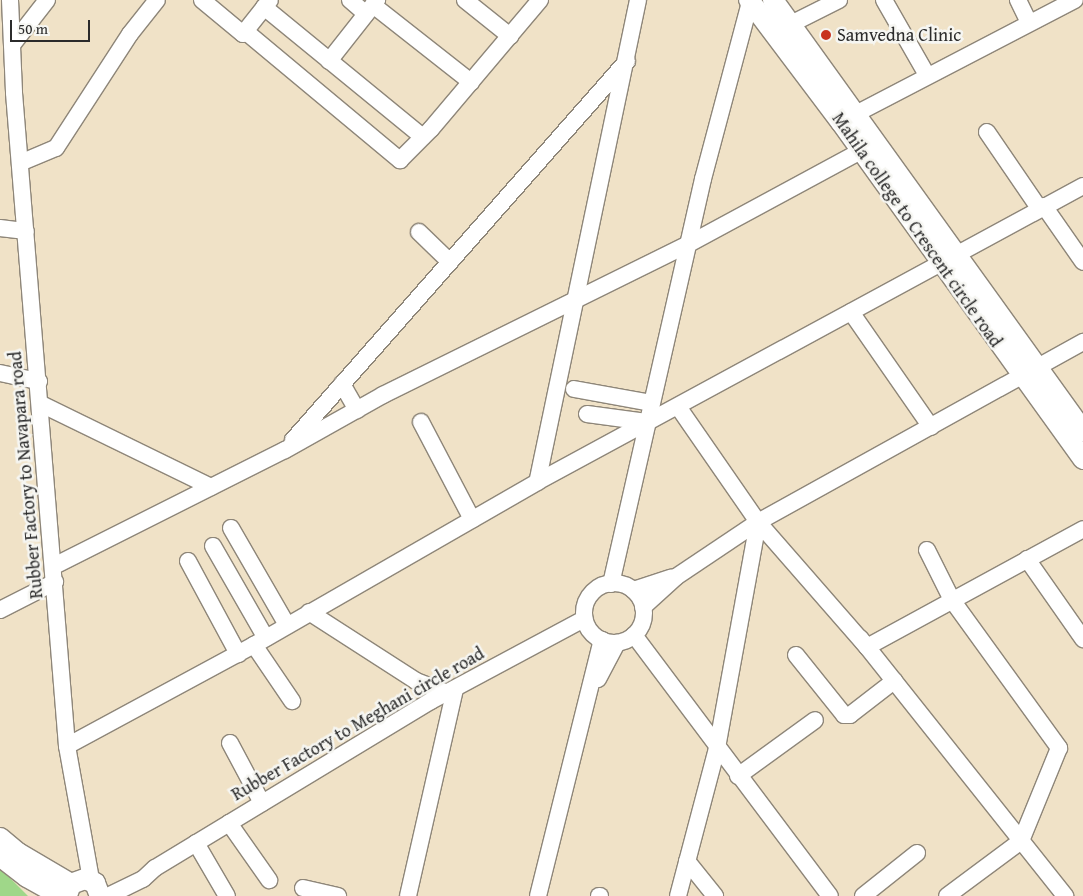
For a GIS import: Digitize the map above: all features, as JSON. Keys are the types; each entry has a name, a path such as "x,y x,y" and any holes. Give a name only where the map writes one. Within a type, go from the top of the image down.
{"main road":[{"name":"Mahila college to Crescent circle road","path":"773,0 783,28"},
{"name":"Mahila college to Crescent circle road","path":"750,1 783,28 1030,373 1083,459"},
{"name":"Mahila college to Crescent circle road","path":"848,118 861,151 948,258"},
{"name":"Mahila college to Crescent circle road","path":"1030,373 1083,431"},
{"path":"0,838 18,854 84,889"},
{"path":"0,856 27,877 84,889"}],"street":[{"name":"Rubber Factory to Navapara road","path":"10,0 12,45 7,91 20,163 67,746 79,826 75,844 84,889"},
{"path":"12,45 47,0"},
{"path":"20,163 56,148 130,34 157,0"},
{"path":"202,0 243,34 267,4 329,61 423,137"},
{"path":"350,0 372,6 471,82"},
{"path":"465,0 510,36"},
{"path":"245,31 400,160 423,137 540,0"},
{"path":"537,482 573,301 627,61 638,0"},
{"path":"783,28 839,0"},
{"path":"884,0 927,75"},
{"path":"1018,0 1029,23"},
{"path":"848,118 927,75 1074,0"},
{"path":"634,635 643,617 643,608 623,587 624,529 687,245 750,1"},
{"path":"329,61 372,6"},
{"path":"285,450 627,61"},
{"path":"988,132 1083,262"},
{"path":"0,610 54,574 211,487 285,450 357,410 687,245 861,151"},
{"path":"67,746 260,642 537,482 679,408 948,258 1083,186"},
{"path":"0,228 26,231"},
{"path":"419,232 450,262"},
{"path":"851,312 932,427"},
{"path":"643,608 676,577 758,522 1083,342"},
{"path":"0,373 39,381"},
{"path":"342,384 357,410"},
{"path":"574,389 651,403"},
{"path":"40,404 211,487"},
{"path":"679,408 758,522 867,647 1083,529"},
{"path":"587,414 646,424"},
{"path":"421,422 472,519"},
{"path":"678,896 717,748 758,522"},
{"path":"231,528 287,625"},
{"path":"213,546 260,642 292,701"},
{"path":"927,550 952,600 1059,748 1021,841 947,896"},
{"path":"1027,559 1083,640"},
{"path":"188,561 238,654"},
{"path":"604,639 584,619 587,600 601,586 623,587 676,577"},
{"path":"309,612 393,668 416,681 452,691 408,896"},
{"name":"Rubber Factory to Meghani circle road","path":"84,889 155,868 452,691 584,619"},
{"path":"634,635 738,776 830,896"},
{"path":"545,641 604,639 634,635"},
{"path":"858,637 1021,841 1060,894"},
{"path":"538,896 586,701 604,639"},
{"path":"796,654 844,716 850,715 894,681"},
{"path":"738,776 815,720"},
{"path":"230,743 262,803"},
{"path":"229,823 269,880"},
{"path":"196,843 227,896"},
{"path":"863,896 917,853"},
{"path":"687,861 715,896"},
{"path":"303,888 338,896"}],"green space":[{"path":"0,868 28,896 0,896"}],"place":[{"name":"Samvedna Clinic","path":"826,35"}]}
